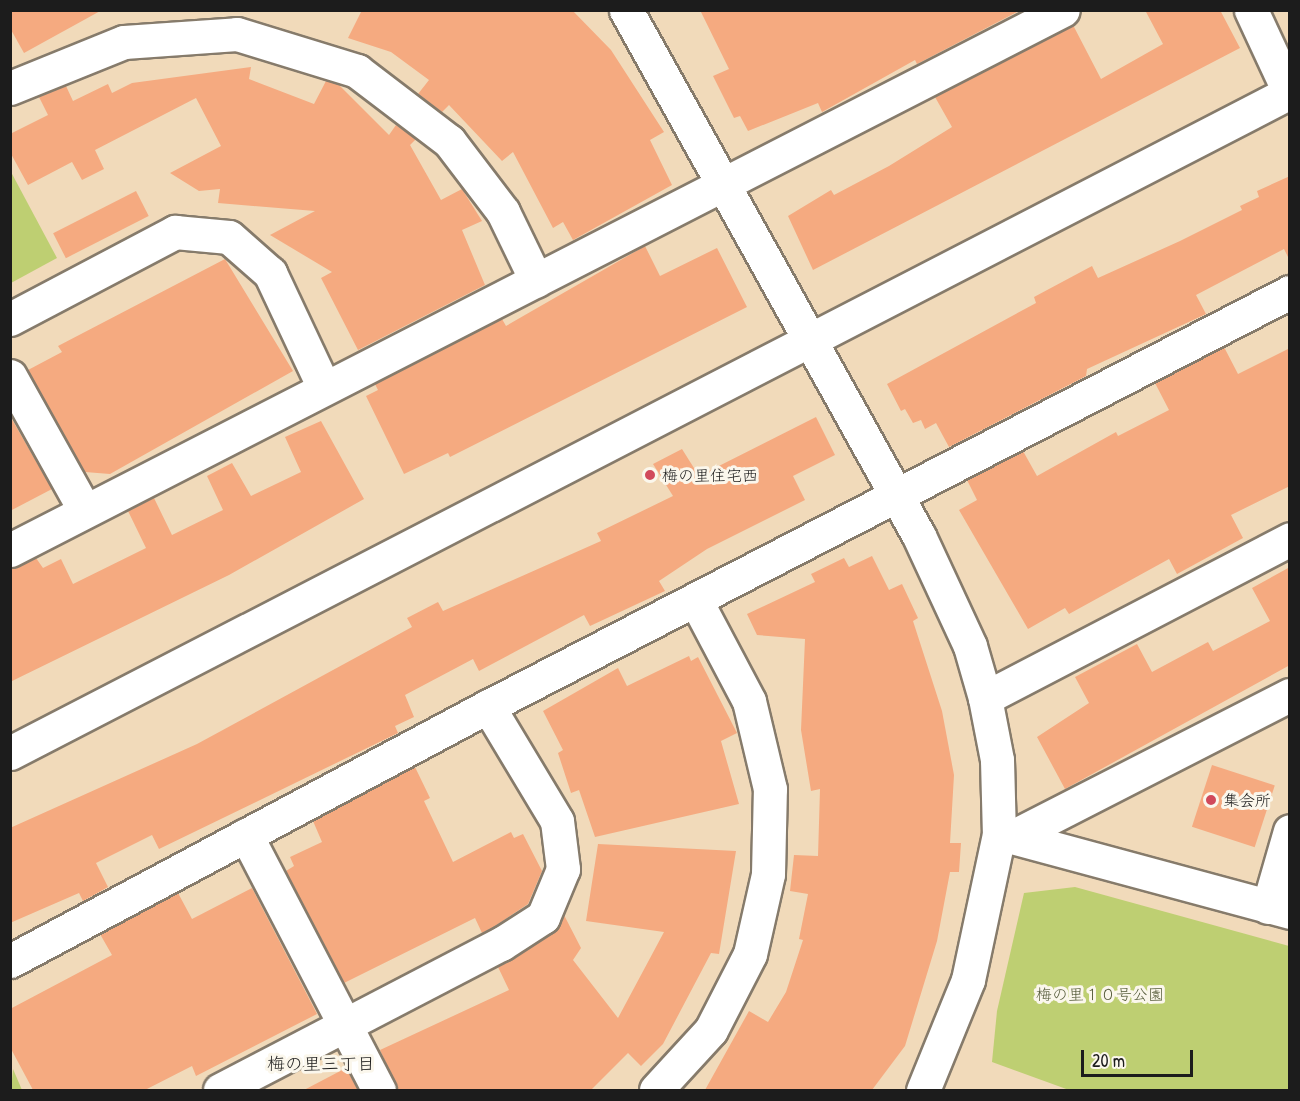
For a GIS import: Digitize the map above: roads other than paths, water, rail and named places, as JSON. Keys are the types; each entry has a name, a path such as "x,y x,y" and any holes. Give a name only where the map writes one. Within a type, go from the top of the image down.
{"street":[{"path":"10,550 1064,10"},
{"path":"10,753 1289,92 1251,10"},
{"path":"633,12 724,183 896,495 970,646 986,698 997,760 1005,835 968,980 923,1090"},
{"path":"10,88 124,42 237,34 357,71 449,141 503,212 536,280"},
{"path":"10,319 175,232 229,237 270,273 324,388"},
{"path":"10,961 488,706 1290,292"},
{"path":"10,376 85,512"},
{"path":"986,698 1290,538"},
{"path":"656,1090 716,1021 750,954 768,874 770,789 749,701 695,599"},
{"path":"1005,835 1290,695"},
{"path":"220,1090 543,917 563,869 557,821 488,706"},
{"path":"1005,835 1279,910 1290,831"},
{"path":"246,835 379,1090"}],"place":[{"name":"梅の里住宅西","path":"650,475"},
{"name":"集会所","path":"1211,800"}],"district":[{"name":"梅の里三丁目","path":"321,1064"}],"park label":[{"name":"梅の里１０号公園","path":"1100,994"}]}
